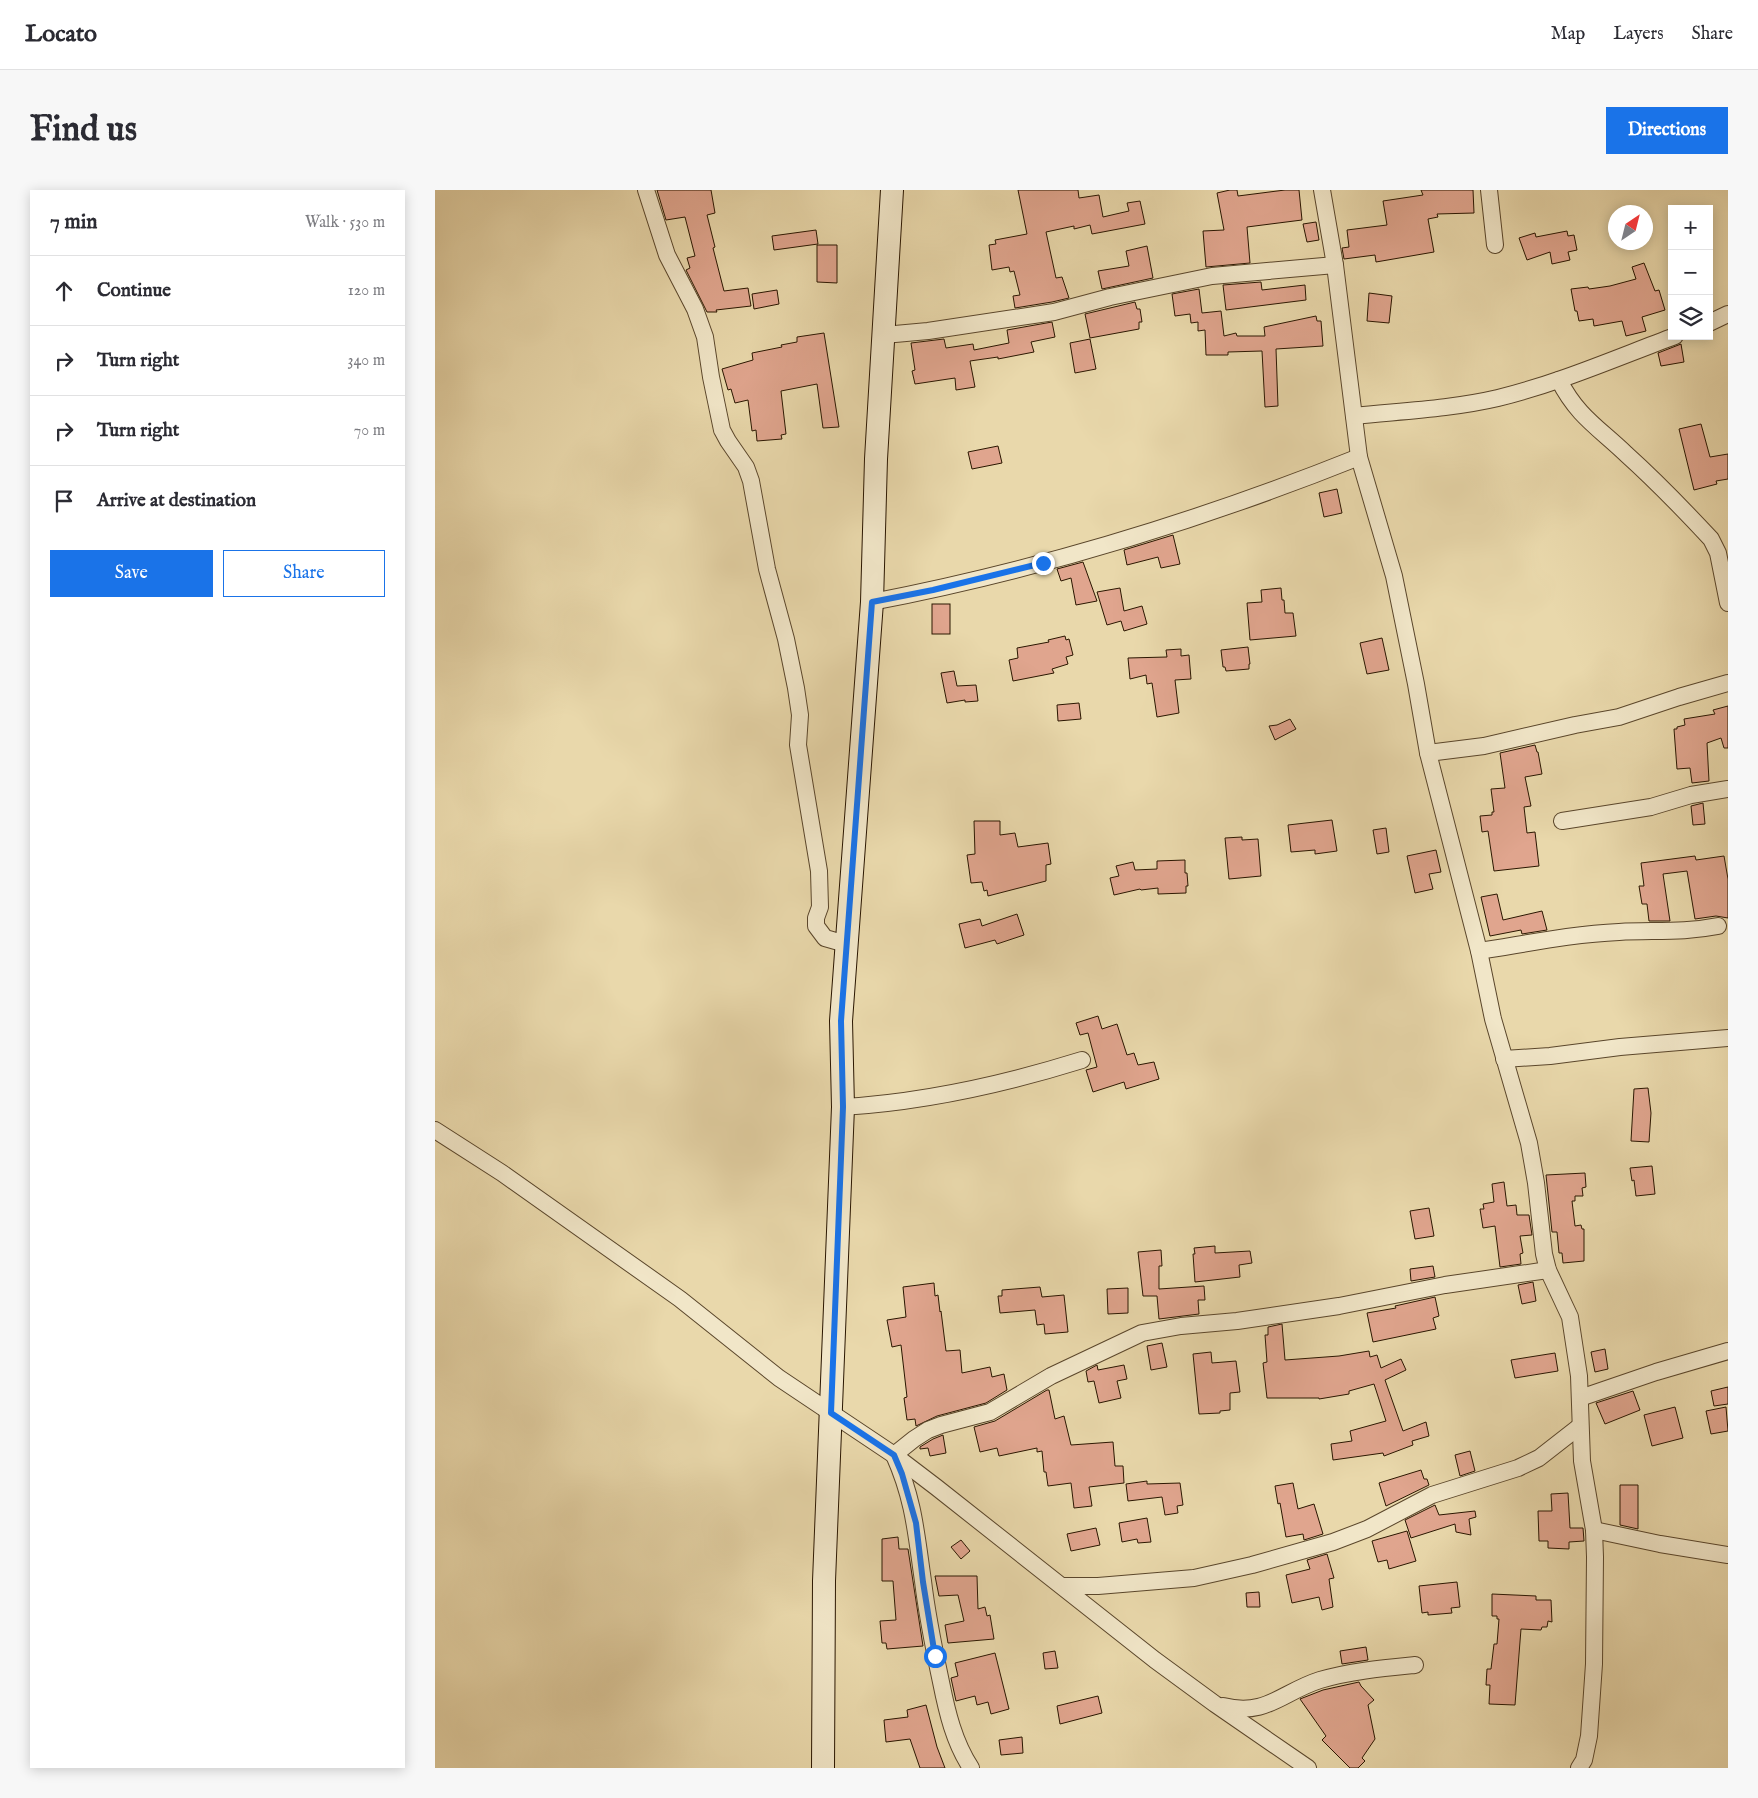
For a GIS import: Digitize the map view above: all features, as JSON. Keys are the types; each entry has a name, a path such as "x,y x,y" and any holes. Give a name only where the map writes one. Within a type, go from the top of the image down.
{"main road":[{"path":"823,1768 824,1581 843,1107 841,1021 872,602 876,459 892,190"}],"street":[{"path":"646,190 667,254 695,309 705,337 722,430 746,467 751,481 767,569 787,639 796,688 799,715 798,744 819,871 820,907 816,918 816,926 825,938 846,944"},
{"path":"1321,190 1335,265 1359,457 1394,576 1416,684 1427,753 1479,951 1485,984 1504,1059 1529,1143 1536,1183 1544,1254 1548,1270 1570,1317 1579,1376 1582,1461 1594,1530 1595,1582 1591,1702 1587,1748 1579,1768"},
{"path":"1489,190 1495,245"},
{"path":"884,335 937,330 1054,312 1110,296 1212,276 1335,265"},
{"path":"1713,321 1728,314"},
{"path":"1353,416 1452,406 1497,398 1559,380 1668,339"},
{"path":"1559,380 1573,405 1628,455 1723,551 1728,603"},
{"path":"872,602 991,577 1094,549 1281,488 1359,457"},
{"path":"1427,753 1484,746 1619,717 1728,683"},
{"path":"1562,821 1651,807 1680,797 1728,789"},
{"path":"1479,951 1573,936 1621,932 1695,931 1718,926"},
{"path":"1504,1059 1728,1038"},
{"path":"843,1107 898,1102 1023,1078 1082,1060"},
{"path":"435,1130 502,1173 653,1278 705,1317 779,1378 894,1455 1064,1586 1155,1660 1308,1768"},
{"path":"894,1455 928,1430 989,1412 1051,1376 1142,1333 1164,1328 1237,1321 1339,1306 1445,1285 1548,1270"},
{"path":"1580,1398 1656,1372 1728,1352"},
{"path":"1064,1586 1098,1586 1194,1578 1253,1565 1333,1542 1367,1528 1432,1495 1518,1468 1539,1458 1580,1426"},
{"path":"894,1455 907,1488 916,1523 923,1582 944,1696 953,1730 965,1759 971,1768"},
{"path":"1594,1530 1660,1544 1728,1555"},
{"path":"1215,1704 1236,1709 1252,1710 1306,1685 1322,1680 1362,1672 1415,1665"}],"building":[{"path":"657,190 711,190 715,213 707,215 724,291 748,288 751,306 707,312 686,270 690,268 687,258 695,256 685,217 666,220"},
{"path":"1018,190 1078,190 1079,198 1099,195 1103,217 1129,211 1127,203 1140,201 1145,224 1092,234 1090,225 1074,229 1074,226 1046,232 1056,278 1062,277 1069,298 1015,308 1013,296 1020,295 1014,271 1010,272 1009,267 992,270 989,245 996,244 995,240 1027,234"},
{"path":"1237,190 1238,196 1299,190 1302,220 1247,227 1250,263 1206,267 1203,231 1224,230 1217,193"},
{"path":"1421,190 1473,190 1474,213 1437,214 1438,217 1428,219 1434,252 1376,262 1375,255 1344,259 1342,248 1349,247 1347,230 1387,225 1383,201 1423,195"},
{"path":"1316,222 1319,240 1307,242 1303,224"},
{"path":"816,230 818,244 774,250 772,236"},
{"path":"1567,231 1568,236 1574,235 1577,250 1568,252 1570,260 1552,264 1550,252 1527,260 1519,238 1535,233 1536,237"},
{"path":"817,245 837,245 837,283 817,282"},
{"path":"1147,246 1153,278 1102,289 1098,271 1129,266 1126,251"},
{"path":"1644,263 1655,291 1659,290 1665,310 1642,317 1646,331 1626,336 1622,321 1594,326 1593,319 1579,321 1571,289 1610,286 1636,279 1632,267"},
{"path":"1261,282 1262,290 1305,285 1306,300 1226,310 1223,285"},
{"path":"1199,289 1202,313 1221,311 1224,336 1236,333 1237,336 1265,336 1264,327 1316,316 1317,321 1321,321 1323,346 1276,349 1278,406 1265,407 1262,351 1228,352 1228,355 1206,355 1205,330 1198,331 1198,322 1191,323 1190,314 1175,316 1172,294"},
{"path":"777,290 779,304 754,309 752,294"},
{"path":"1369,293 1392,296 1389,323 1367,321"},
{"path":"1135,302 1137,309 1140,309 1142,322 1139,322 1139,329 1090,338 1085,314"},
{"path":"1052,322 1055,337 1031,342 1034,352 998,359 998,357 970,361 975,387 956,390 955,378 915,384 912,371 915,370 911,343 944,339 946,348 973,344 974,350 1009,343 1007,330"},
{"path":"824,333 839,427 823,428 817,384 781,391 786,434 781,435 782,439 757,441 756,430 752,431 748,400 735,403 731,389 728,390 722,369 753,360 752,353 797,342 797,337"},
{"path":"1090,339 1096,369 1075,373 1070,343"},
{"path":"1681,344 1684,362 1661,366 1658,353"},
{"path":"1701,424 1710,457 1728,454 1728,479 1716,481 1717,484 1694,490 1679,429"},
{"path":"998,446 1002,463 972,469 968,452"},
{"path":"1337,489 1342,513 1324,517 1319,493"},
{"path":"1173,535 1180,564 1161,568 1158,557 1127,565 1124,550"},
{"path":"1083,562 1097,601 1076,605 1071,578 1061,581 1057,569"},
{"path":"1120,588 1124,611 1142,606 1147,624 1124,631 1121,621 1107,625 1097,592"},
{"path":"1281,588 1285,613 1293,613 1296,636 1250,640 1247,603 1262,602 1261,590"},
{"path":"932,604 950,604 950,634 932,634"},
{"path":"1065,636 1066,640 1069,639 1073,655 1066,657 1068,664 1052,669 1054,673 1013,681 1009,660 1018,658 1017,648 1049,642 1048,640"},
{"path":"1382,638 1389,670 1367,674 1360,643"},
{"path":"1248,647 1249,669 1226,671 1225,667 1223,667 1221,650"},
{"path":"1181,649 1181,656 1189,655 1191,679 1175,680 1179,713 1157,717 1152,683 1147,684 1146,675 1130,679 1128,658 1167,657 1166,650"},
{"path":"954,671 957,686 976,685 978,701 965,702 965,700 947,703 941,673"},
{"path":"1079,703 1081,719 1058,721 1057,705"},
{"path":"1728,706 1728,748 1724,748 1721,738 1707,743 1709,781 1692,783 1690,768 1677,769 1674,729 1685,725 1684,719 1715,714 1713,710"},
{"path":"1290,719 1296,729 1275,740 1269,726 1277,725"},
{"path":"1535,745 1542,774 1525,777 1531,806 1524,807 1527,833 1535,832 1539,866 1494,871 1488,831 1482,832 1480,816 1492,815 1492,812 1494,812 1491,789 1505,788 1500,753"},
{"path":"1703,803 1705,824 1693,825 1691,806"},
{"path":"1332,820 1337,851 1315,854 1315,850 1291,852 1288,825"},
{"path":"974,821 1000,821 1000,835 1015,833 1018,847 1048,843 1051,864 1046,865 1046,881 988,896 987,890 984,891 982,882 971,883 967,855 975,854"},
{"path":"1386,828 1389,852 1377,854 1373,830"},
{"path":"1242,837 1242,840 1258,839 1261,876 1229,879 1225,838"},
{"path":"1436,850 1441,872 1429,874 1433,889 1415,893 1407,856"},
{"path":"1695,856 1696,860 1724,856 1728,879 1728,918 1716,916 1695,919 1687,871 1663,874 1670,921 1649,921 1647,904 1642,904 1639,886 1644,886 1641,863"},
{"path":"1185,860 1188,886 1186,886 1186,893 1158,894 1158,888 1140,889 1114,895 1110,878 1119,876 1116,866 1133,862 1135,870 1157,869 1157,861"},
{"path":"1497,894 1503,920 1542,911 1547,930 1522,934 1521,930 1490,936 1481,897"},
{"path":"1017,914 1024,935 997,944 995,940 965,948 959,924 980,919 982,926"},
{"path":"1098,1016 1102,1029 1117,1024 1127,1055 1134,1053 1138,1065 1154,1062 1159,1079 1126,1089 1124,1082 1093,1092 1086,1070 1097,1067 1088,1033 1080,1035 1076,1023"},
{"path":"1648,1088 1651,1113 1649,1142 1631,1141 1634,1089"},
{"path":"1652,1166 1655,1194 1636,1196 1630,1168"},
{"path":"1585,1173 1586,1187 1582,1188 1583,1196 1575,1196 1575,1201 1572,1201 1575,1226 1581,1225 1582,1229 1584,1229 1584,1261 1563,1263 1562,1253 1559,1253 1557,1232 1552,1232 1546,1175"},
{"path":"1504,1182 1507,1206 1516,1205 1517,1215 1529,1215 1532,1235 1520,1236 1523,1253 1520,1254 1521,1264 1500,1267 1495,1226 1483,1228 1480,1209 1484,1209 1483,1204 1494,1202 1492,1184"},
{"path":"1429,1208 1434,1236 1415,1239 1410,1211"},
{"path":"1215,1246 1215,1253 1250,1251 1252,1263 1239,1265 1240,1277 1195,1282 1194,1248"},
{"path":"1161,1250 1162,1266 1159,1266 1159,1289 1204,1286 1205,1300 1198,1300 1199,1314 1159,1319 1157,1296 1143,1296 1138,1252"},
{"path":"1433,1266 1435,1277 1411,1281 1410,1269"},
{"path":"1533,1282 1536,1301 1522,1304 1518,1285"},
{"path":"934,1283 935,1296 938,1295 941,1311 946,1351 960,1350 962,1373 990,1367 992,1377 1004,1374 1007,1390 986,1403 937,1416 916,1426 915,1419 907,1420 904,1398 907,1397 901,1345 892,1347 887,1320 906,1317 903,1287"},
{"path":"1040,1287 1042,1297 1064,1295 1068,1332 1045,1334 1044,1324 1037,1325 1035,1310 1000,1313 998,1296 1002,1296 1002,1290"},
{"path":"1128,1288 1128,1313 1108,1314 1107,1289"},
{"path":"1435,1297 1439,1316 1433,1318 1436,1329 1373,1342 1367,1313 1396,1308 1395,1306"},
{"path":"1282,1324 1285,1360 1339,1356 1369,1351 1370,1357 1377,1355 1381,1368 1401,1359 1406,1370 1385,1380 1403,1431 1426,1422 1429,1436 1412,1441 1413,1445 1384,1456 1383,1453 1333,1460 1331,1444 1352,1441 1350,1431 1386,1421 1374,1384 1349,1391 1349,1394 1319,1399 1267,1398 1263,1363 1267,1362 1265,1335 1268,1335 1268,1327"},
{"path":"1162,1343 1167,1367 1151,1370 1147,1346"},
{"path":"1605,1349 1608,1369 1595,1372 1591,1352"},
{"path":"1211,1352 1212,1363 1236,1361 1240,1392 1230,1393 1230,1410 1220,1411 1220,1413 1199,1414 1193,1354"},
{"path":"1555,1353 1558,1371 1515,1378 1511,1360"},
{"path":"1097,1365 1098,1370 1124,1365 1127,1379 1117,1381 1121,1398 1099,1403 1094,1381 1088,1382 1086,1371"},
{"path":"1728,1387 1728,1404 1714,1406 1711,1391"},
{"path":"1049,1390 1055,1419 1064,1416 1071,1445 1113,1442 1115,1466 1123,1466 1124,1483 1089,1487 1092,1506 1074,1508 1071,1483 1048,1486 1046,1472 1044,1472 1042,1451 1037,1452 1037,1448 999,1456 997,1448 980,1452 974,1427 995,1421"},
{"path":"1633,1391 1640,1410 1605,1424 1596,1403"},
{"path":"1675,1407 1683,1438 1652,1446 1644,1415"},
{"path":"1726,1407 1728,1431 1711,1434 1706,1411"},
{"path":"943,1435 946,1453 930,1456 928,1448 920,1449 920,1447 933,1439"},
{"path":"1470,1451 1475,1471 1460,1476 1455,1455"},
{"path":"1421,1470 1424,1479 1427,1479 1429,1485 1386,1506 1379,1483"},
{"path":"1147,1481 1147,1484 1180,1483 1183,1505 1177,1506 1178,1513 1165,1515 1162,1497 1128,1501 1126,1484"},
{"path":"1293,1483 1298,1509 1314,1504 1323,1534 1304,1540 1303,1534 1286,1537 1275,1486"},
{"path":"1620,1485 1638,1485 1638,1529 1620,1525"},
{"path":"1568,1493 1570,1528 1583,1528 1584,1541 1569,1542 1569,1549 1548,1548 1548,1541 1539,1541 1538,1511 1552,1511 1551,1494"},
{"path":"1435,1505 1439,1515 1475,1511 1476,1517 1469,1519 1471,1535 1456,1532 1455,1524 1411,1538 1405,1520"},
{"path":"1147,1518 1151,1542 1138,1543 1137,1539 1122,1542 1119,1523"},
{"path":"1096,1528 1100,1545 1071,1551 1067,1534"},
{"path":"1407,1531 1416,1561 1389,1569 1387,1560 1378,1562 1372,1541"},
{"path":"898,1537 899,1549 908,1549 923,1646 887,1649 886,1643 882,1643 880,1621 896,1620 893,1581 882,1581 882,1539"},
{"path":"961,1540 970,1551 961,1559 951,1547"},
{"path":"1327,1554 1334,1578 1329,1579 1333,1607 1322,1610 1319,1597 1292,1603 1286,1575 1310,1569 1307,1560"},
{"path":"935,1576 977,1576 978,1609 985,1607 987,1616 990,1615 994,1639 948,1643 945,1625 964,1621 958,1595 939,1596"},
{"path":"1457,1582 1460,1607 1451,1608 1452,1613 1428,1615 1428,1612 1422,1613 1419,1586"},
{"path":"1259,1592 1260,1607 1247,1607 1246,1593"},
{"path":"1492,1594 1536,1596 1536,1600 1551,1600 1552,1622 1548,1621 1547,1627 1542,1627 1541,1630 1521,1629 1515,1705 1489,1704 1490,1685 1486,1685 1487,1669 1491,1669 1494,1644 1497,1644 1499,1619 1497,1619 1497,1616 1492,1616"},
{"path":"1366,1647 1368,1660 1342,1664 1340,1651"},
{"path":"1055,1651 1058,1668 1045,1669 1043,1653"},
{"path":"995,1653 1009,1709 991,1714 988,1702 977,1705 975,1696 956,1701 951,1678 958,1676 955,1663"},
{"path":"1359,1682 1374,1700 1368,1705 1375,1739 1362,1758 1365,1761 1358,1768 1350,1768 1322,1740 1326,1736 1300,1699 1323,1690"},
{"path":"1098,1696 1102,1713 1060,1724 1057,1706"},
{"path":"926,1705 937,1747 945,1768 920,1768 910,1739 886,1742 884,1720 908,1717 907,1710"},
{"path":"1022,1737 1023,1753 1001,1755 999,1740"}],"route":[{"path":"935,1656 916,1523 907,1488 894,1455 831,1413 843,1107 841,1021 872,602 991,577 1043,563"}]}
